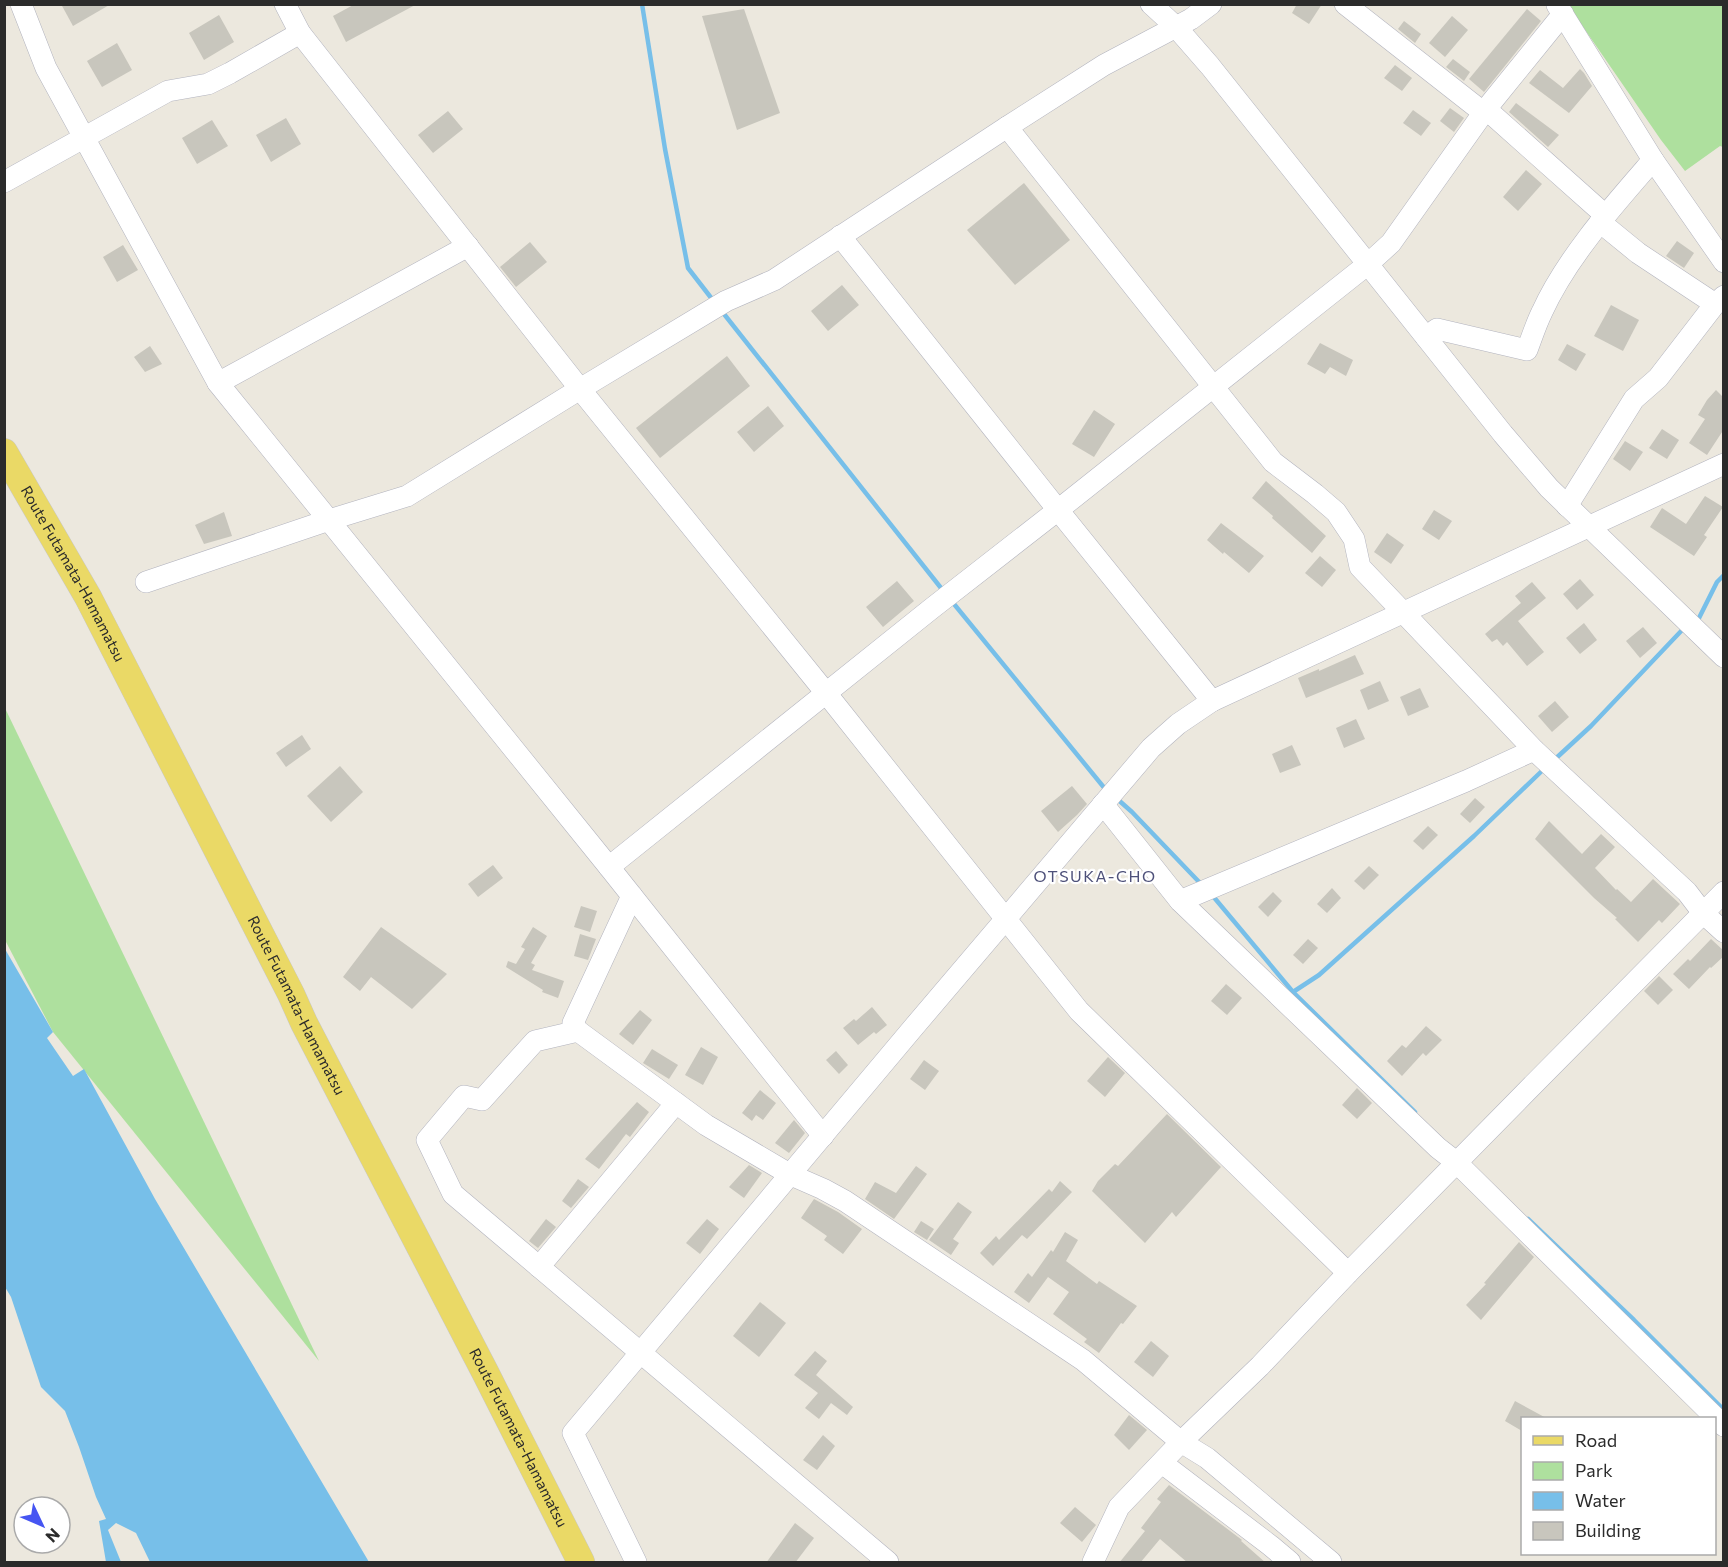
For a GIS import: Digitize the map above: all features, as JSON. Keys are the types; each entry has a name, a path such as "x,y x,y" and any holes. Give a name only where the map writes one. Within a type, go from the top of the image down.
{"main road":[{"name":"Route Futamata-Hamamatsu","path":"4,452 88,597 304,1023 486,1372 581,1563"}],"street":[{"path":"21,4 46,68 218,383 823,1136"},
{"path":"285,4 300,33 580,389 1079,1011 1348,1273"},
{"path":"1152,4 1176,27 1210,66 1503,434 1549,488 1724,657"},
{"path":"146,582 407,496 726,302 774,280 1104,65 1191,19 1211,4"},
{"path":"1345,4 1485,111 1603,218 1638,253 1719,300 1658,378 1634,399 1567,506"},
{"path":"609,867 1368,264 1391,243 1560,9 1580,45 1653,160 1724,262"},
{"path":"4,182 168,91 208,84 300,33"},
{"path":"1006,127 1273,462 1336,512 1354,539 1360,567 1544,759 1687,892 1703,913 1724,932"},
{"path":"1426,337 1437,329 1527,350 1542,311 1563,274 1603,218 1653,160"},
{"path":"840,236 1212,701"},
{"path":"218,383 468,246"},
{"path":"636,1563 573,1434 1151,748 1178,724 1212,701 1724,464"},
{"path":"1180,901 1457,785 1544,759"},
{"path":"1102,804 1180,901 1438,1148 1456,1162 1715,1417"},
{"path":"1093,1563 1119,1507 1724,892"},
{"path":"632,896 573,1023 578,1031 706,1125 791,1175 845,1201 1083,1360 1181,1442 1207,1458 1331,1563"},
{"path":"578,1031 535,1041 482,1100 464,1096 427,1140 453,1194 888,1563"},
{"path":"539,1268 676,1103"},
{"path":"1162,1463 1290,1563"}],"green space":[{"path":"1571,4 1723,5 1723,147 1720,146 1685,171 1570,8"},
{"path":"4,706 319,1361 53,1032 5,940"}],"water":[{"path":"5,949 53,1032 47,1038 73,1076 84,1069 155,1199 369,1562 150,1562 136,1533 116,1523 108,1530 121,1562 106,1562 99,1521 106,1519 65,1411 41,1387 11,1297 5,1287"}],"building":[{"path":"61,4 111,4 73,26"},
{"path":"355,4 417,4 346,42 333,16"},
{"path":"1297,4 1322,4 1309,24 1292,13"},
{"path":"744,9 780,113 737,130 702,16"},
{"path":"1527,9 1541,21 1484,92 1469,79"},
{"path":"219,15 234,42 204,60 189,33"},
{"path":"1452,16 1468,30 1445,57 1429,43"},
{"path":"1404,21 1421,34 1415,43 1398,29"},
{"path":"117,43 132,70 102,87 87,61"},
{"path":"1453,59 1470,72 1464,81 1446,67"},
{"path":"1395,65 1412,78 1402,91 1384,78"},
{"path":"1580,69 1592,86 1569,113 1529,83 1540,70 1563,88"},
{"path":"1516,103 1559,135 1548,147 1509,112"},
{"path":"1450,108 1464,118 1454,132 1440,121"},
{"path":"1413,110 1431,123 1421,136 1403,123"},
{"path":"448,111 463,129 433,153 418,135"},
{"path":"286,118 301,144 271,162 256,135"},
{"path":"212,120 228,146 197,164 182,138"},
{"path":"1526,170 1542,184 1518,211 1503,197"},
{"path":"1024,183 1070,240 1015,285 967,230"},
{"path":"1677,241 1694,253 1684,268 1666,256"},
{"path":"530,242 547,262 516,287 500,267"},
{"path":"123,245 138,270 117,282 103,257"},
{"path":"842,285 859,305 828,331 811,311"},
{"path":"1611,305 1639,320 1623,351 1594,336"},
{"path":"1320,343 1353,360 1346,376 1330,367 1325,374 1307,364"},
{"path":"1567,344 1586,354 1576,371 1558,360"},
{"path":"150,346 162,364 145,372 134,357"},
{"path":"727,356 750,386 660,458 636,428"},
{"path":"1716,390 1724,398 1724,429 1707,455 1689,443 1705,419 1698,415"},
{"path":"768,406 784,426 754,452 737,432"},
{"path":"1094,410 1115,424 1094,457 1072,444"},
{"path":"1662,429 1679,440 1667,459 1649,448"},
{"path":"1625,441 1643,452 1630,471 1613,459"},
{"path":"1266,481 1326,536 1312,553 1252,498"},
{"path":"1705,496 1723,507 1704,535 1707,537 1694,556 1650,527 1662,508 1686,524"},
{"path":"1434,510 1452,521 1439,540 1422,529"},
{"path":"224,512 232,536 204,544 195,525"},
{"path":"1221,523 1264,556 1249,573 1207,540"},
{"path":"1387,533 1404,545 1391,564 1374,552"},
{"path":"1320,556 1336,570 1322,587 1305,573"},
{"path":"1580,579 1594,595 1577,610 1563,594"},
{"path":"897,581 914,601 883,627 866,607"},
{"path":"1532,582 1546,598 1518,621 1544,652 1527,666 1507,642 1503,646 1497,639 1492,642 1485,634 1521,603 1515,596"},
{"path":"1584,623 1597,640 1580,654 1566,638"},
{"path":"1643,627 1657,643 1640,658 1626,641"},
{"path":"1355,655 1364,674 1306,698 1298,678"},
{"path":"1380,681 1389,701 1368,710 1360,690"},
{"path":"1420,688 1429,707 1408,716 1400,697"},
{"path":"1555,701 1569,717 1552,732 1538,716"},
{"path":"1356,719 1365,739 1344,748 1336,728"},
{"path":"302,735 311,749 286,767 276,753"},
{"path":"1292,745 1301,765 1280,773 1272,754"},
{"path":"340,766 363,792 331,822 307,796"},
{"path":"1072,786 1087,804 1058,832 1041,811"},
{"path":"1475,798 1485,807 1470,823 1460,814"},
{"path":"1549,821 1582,854 1601,834 1615,847 1595,868 1631,902 1653,879 1680,904 1662,923 1659,920 1638,942 1615,919 1617,918 1535,839"},
{"path":"1428,826 1438,835 1423,850 1413,841"},
{"path":"493,865 503,878 478,897 468,884"},
{"path":"1369,866 1379,875 1364,890 1354,881"},
{"path":"1332,888 1341,898 1327,913 1317,904"},
{"path":"1273,892 1282,901 1268,917 1258,907"},
{"path":"581,906 597,911 590,932 574,927"},
{"path":"381,927 447,974 412,1009 371,977 360,991 343,977"},
{"path":"533,927 547,936 531,963 535,965 532,970 564,981 558,998 542,992 543,990 506,967 508,961 516,964 525,949 521,947"},
{"path":"580,934 596,939 588,960 574,956"},
{"path":"1308,939 1318,948 1303,964 1293,955"},
{"path":"1711,939 1724,951 1724,956 1689,989 1673,974 1688,959 1690,961"},
{"path":"1659,976 1673,990 1658,1005 1644,991"},
{"path":"1226,984 1242,998 1227,1015 1211,1001"},
{"path":"872,1007 887,1025 858,1045 843,1028 854,1019 856,1021"},
{"path":"640,1010 652,1020 633,1045 619,1034"},
{"path":"1426,1026 1442,1040 1426,1056 1423,1053 1402,1076 1387,1061 1402,1045 1406,1048"},
{"path":"701,1047 718,1057 703,1085 685,1075"},
{"path":"652,1049 678,1065 669,1079 643,1063"},
{"path":"836,1051 848,1065 839,1074 826,1060"},
{"path":"1108,1057 1125,1073 1105,1097 1087,1081"},
{"path":"924,1060 939,1071 925,1090 910,1079"},
{"path":"1357,1088 1372,1103 1357,1119 1342,1105"},
{"path":"760,1090 776,1103 763,1120 756,1115 752,1121 742,1113"},
{"path":"637,1102 649,1112 630,1137 626,1134 599,1169 585,1159"},
{"path":"1167,1114 1221,1167 1176,1217 1172,1212 1145,1243 1092,1191 1098,1181 1115,1164 1118,1166"},
{"path":"794,1120 805,1133 789,1153 775,1143"},
{"path":"749,1165 762,1173 744,1198 729,1187"},
{"path":"916,1166 927,1174 894,1219 865,1199 875,1182 896,1193"},
{"path":"578,1179 589,1187 571,1208 562,1201"},
{"path":"1060,1181 1072,1192 1027,1239 1022,1235 993,1266 980,1253 996,1236 999,1240 1049,1189 1052,1192"},
{"path":"814,1199 862,1229 843,1254 824,1240 827,1236 801,1218"},
{"path":"958,1202 972,1212 953,1239 959,1243 951,1255 929,1240"},
{"path":"546,1219 556,1227 538,1248 529,1241"},
{"path":"707,1219 719,1229 700,1254 686,1243"},
{"path":"921,1221 934,1229 927,1240 914,1232"},
{"path":"1065,1232 1078,1240 1066,1261 1097,1284 1099,1281 1137,1306 1099,1353 1084,1342 1087,1339 1053,1314 1069,1292 1048,1277 1029,1303 1014,1292 1028,1273 1032,1277 1051,1250 1053,1252"},
{"path":"1519,1242 1534,1257 1481,1320 1466,1305"},
{"path":"760,1302 786,1323 759,1357 733,1336"},
{"path":"1151,1341 1169,1356 1153,1377 1134,1362"},
{"path":"815,1351 827,1361 816,1375 853,1407 847,1415 831,1403 819,1419 805,1408 818,1393 794,1375"},
{"path":"1515,1401 1544,1417 1521,1417 1521,1430 1505,1421"},
{"path":"1129,1415 1147,1430 1129,1450 1114,1435"},
{"path":"823,1435 835,1446 817,1470 803,1460"},
{"path":"1169,1485 1242,1540 1266,1563 1188,1563 1160,1539 1140,1563 1119,1563 1145,1531 1141,1528 1161,1502 1157,1499"},
{"path":"1075,1507 1096,1525 1082,1542 1060,1523"},
{"path":"795,1523 814,1538 795,1563 766,1563"}],"waterway":[{"path":"642,4 665,149 688,268 712,299"},
{"path":"724,314 941,588"},
{"path":"1697,622 1717,582 1724,575"},
{"path":"954,604 1106,790"},
{"path":"1553,761 1591,726 1684,628"},
{"path":"1293,992 1319,975 1474,836 1545,768"},
{"path":"1115,797 1202,885"},
{"path":"1212,895 1293,992 1415,1112"},
{"path":"1528,1219 1724,1410"}],"district":[{"name":"OTSUKA-CHO","path":"1095,876"}]}
